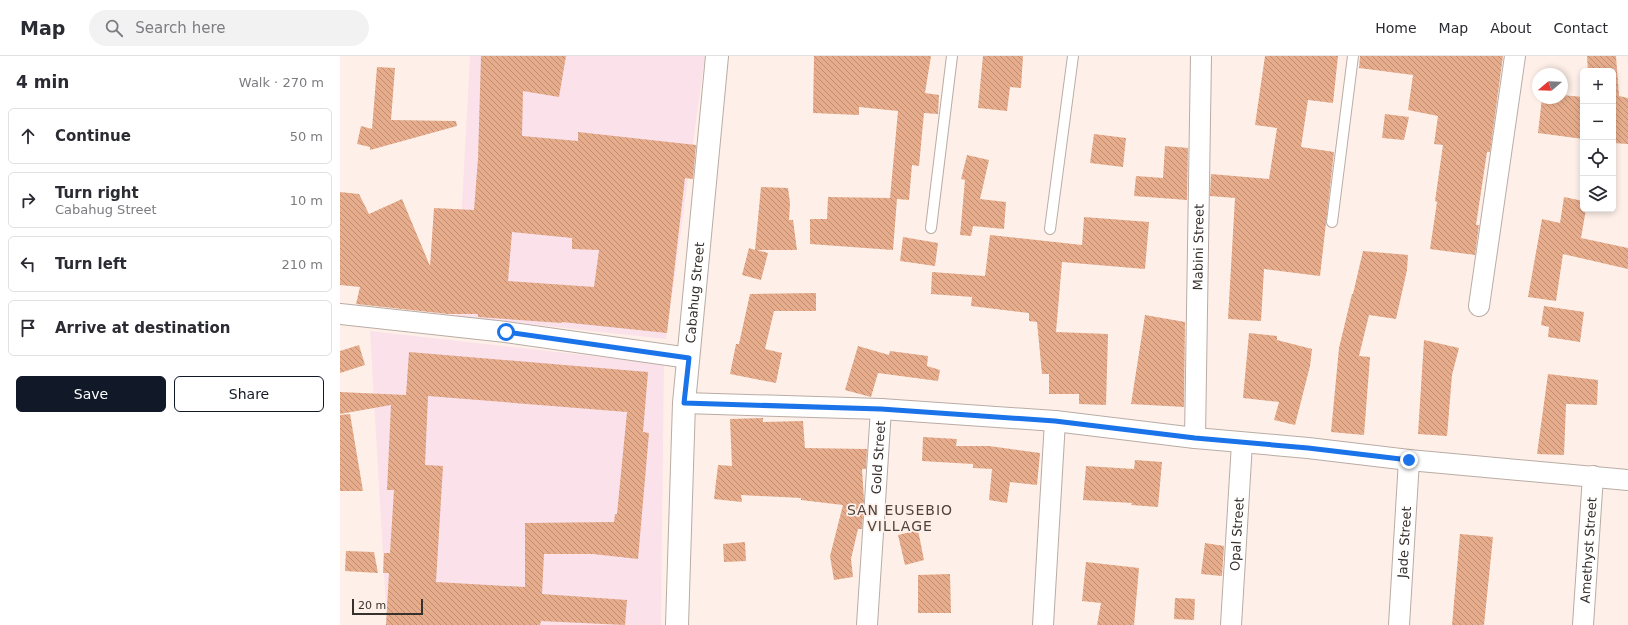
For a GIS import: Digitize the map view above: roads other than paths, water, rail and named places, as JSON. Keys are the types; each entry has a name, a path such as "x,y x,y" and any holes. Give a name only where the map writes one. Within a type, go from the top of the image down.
{"street":[{"name":"Cabahug Street","path":"677,625 684,403 717,56"},
{"name":"Mabini Street","path":"1195,438 1201,56"},
{"path":"1479,306 1516,56"},
{"path":"340,314 506,332 689,358"},
{"path":"684,403 881,409 1055,421 1195,438 1308,448 1409,460 1628,480"},
{"name":"Gold Street","path":"867,625 881,409"},
{"path":"1043,625 1055,421"},
{"name":"Opal Street","path":"1231,625 1242,442"},
{"name":"Jade Street","path":"1399,625 1409,460"},
{"name":"Amethyst Street","path":"1583,625 1593,476"}],"lane":[{"path":"932,228 952,56"},
{"path":"1050,229 1073,56"},
{"path":"1332,222 1353,56"}],"district":[{"name":"SAN EUSEBIO VILLAGE","path":"900,518"}]}
